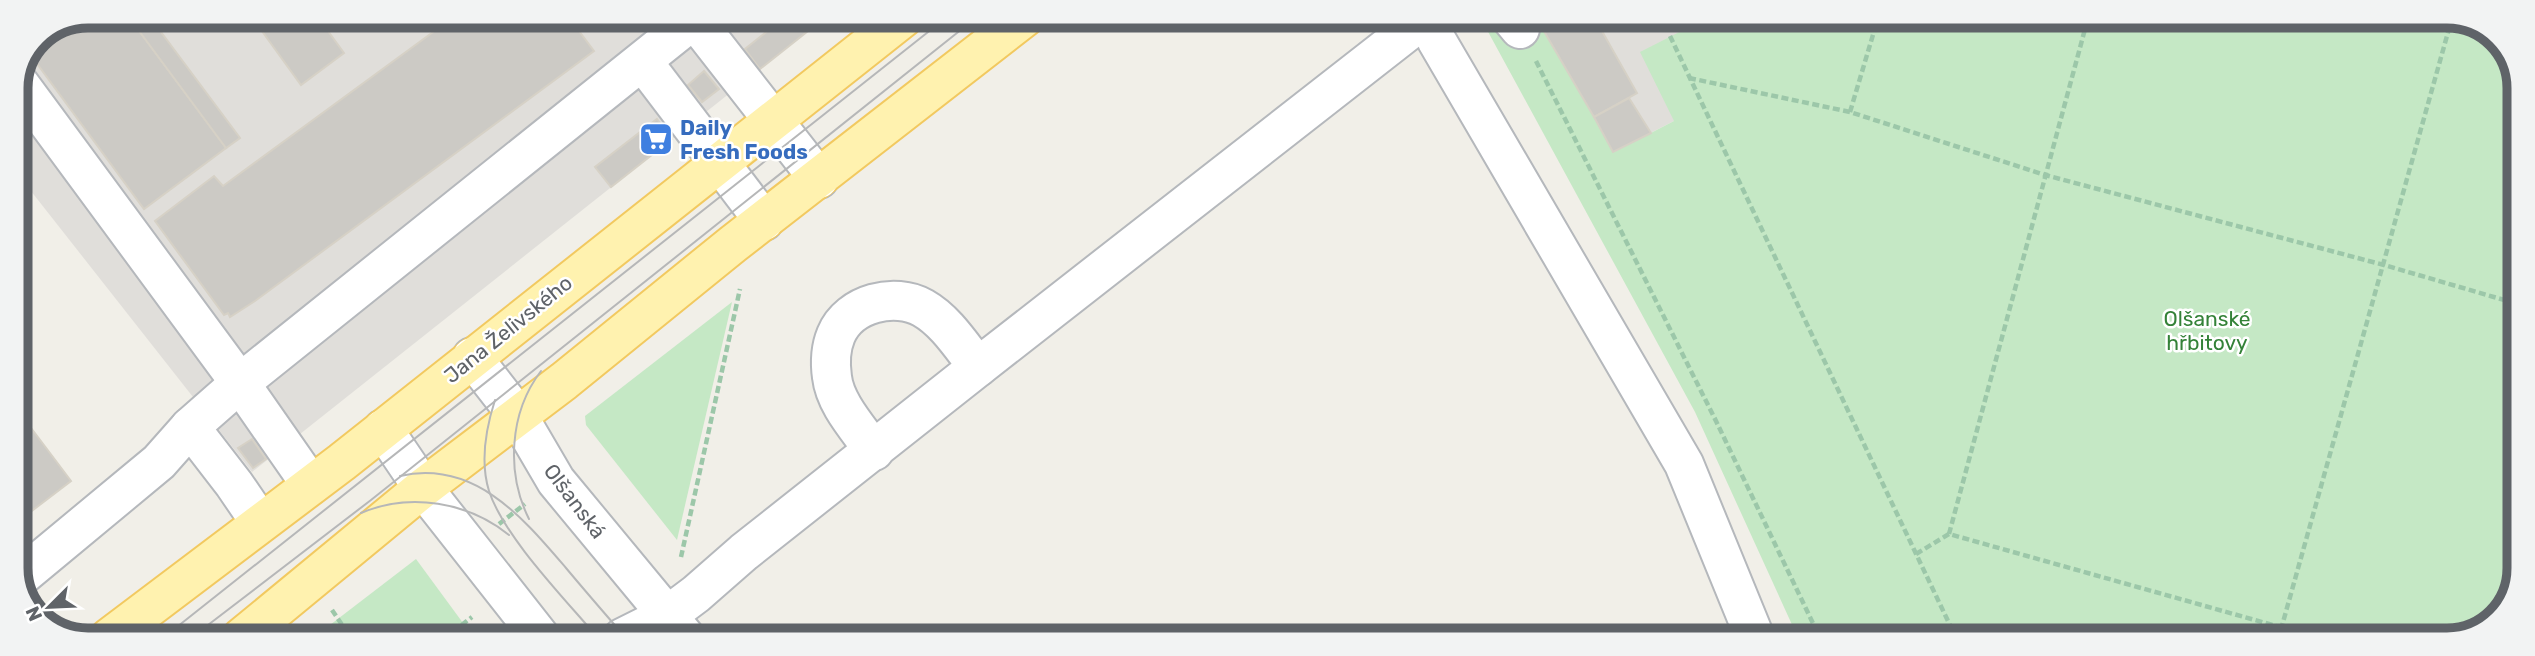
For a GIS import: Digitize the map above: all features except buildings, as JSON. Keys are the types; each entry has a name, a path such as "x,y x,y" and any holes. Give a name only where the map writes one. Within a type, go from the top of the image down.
{"main road":[{"name":"Jana Želivského","path":"122,628 383,429 890,28"},
{"path":"253,628 423,488 1010,28"}],"street":[{"path":"28,571 159,462 190,427 240,383 643,62 682,28"},
{"path":"702,28 819,179"},
{"path":"677,627 744,552 978,367 1196,213 1414,28"},
{"path":"1432,28 1444,53 1684,464 1751,628"},
{"path":"643,62 764,221"},
{"path":"28,96 240,383 311,485"},
{"path":"874,451 842,405 832,380 831,356 836,334 846,319 862,308 880,302 901,300 923,307 941,322 978,367"},
{"name":"Olšanská","path":"472,357 518,416 556,481 677,627"},
{"path":"190,427 260,522"},
{"path":"383,429 423,488 533,628"}],"path":[{"path":"1518,28 1716,421 1815,628"},
{"path":"1850,113 1875,28"},
{"path":"1916,554 1949,534 2085,28"},
{"path":"1949,534 2281,628 2449,28"},
{"path":"1670,36 1951,628"},
{"path":"1689,78 1850,113 2045,175 2384,265 2507,301"},
{"path":"680,561 741,281"},
{"path":"468,547 556,481"},
{"path":"331,608 344,628"},
{"path":"458,628 472,617"}],"shaded area":[{"path":"88,28 812,28 252,472 28,187 29,76 38,55 55,38 76,29"},
{"path":"1542,28 1686,28 1680,31 1674,121 1613,152"}],"green space":[{"name":"Olšanské hřbitovy","path":"1486,28 1542,28 1614,152 1674,121 1640,52 1687,28 2447,28 2459,29 2477,36 2492,48 2499,58 2507,84 2507,568 2502,591 2492,608 2466,625 2447,628 1794,628 1695,412"},
{"path":"732,302 677,540 586,425 585,416"},
{"path":"416,559 467,628 326,628"}],"tram line":[{"path":"176,628 933,28"},
{"path":"204,628 371,500 963,28"},
{"path":"529,519 517,482 514,444 522,405 541,371"},
{"path":"495,400 487,433 485,457 489,491 522,548 589,628"},
{"path":"400,476 427,473 452,476 495,497 515,513 550,549 617,628"},
{"path":"361,513 399,503 438,504 475,515 509,535"}],"place":[{"name":"Daily Fresh Foods","path":"656,139"}]}
